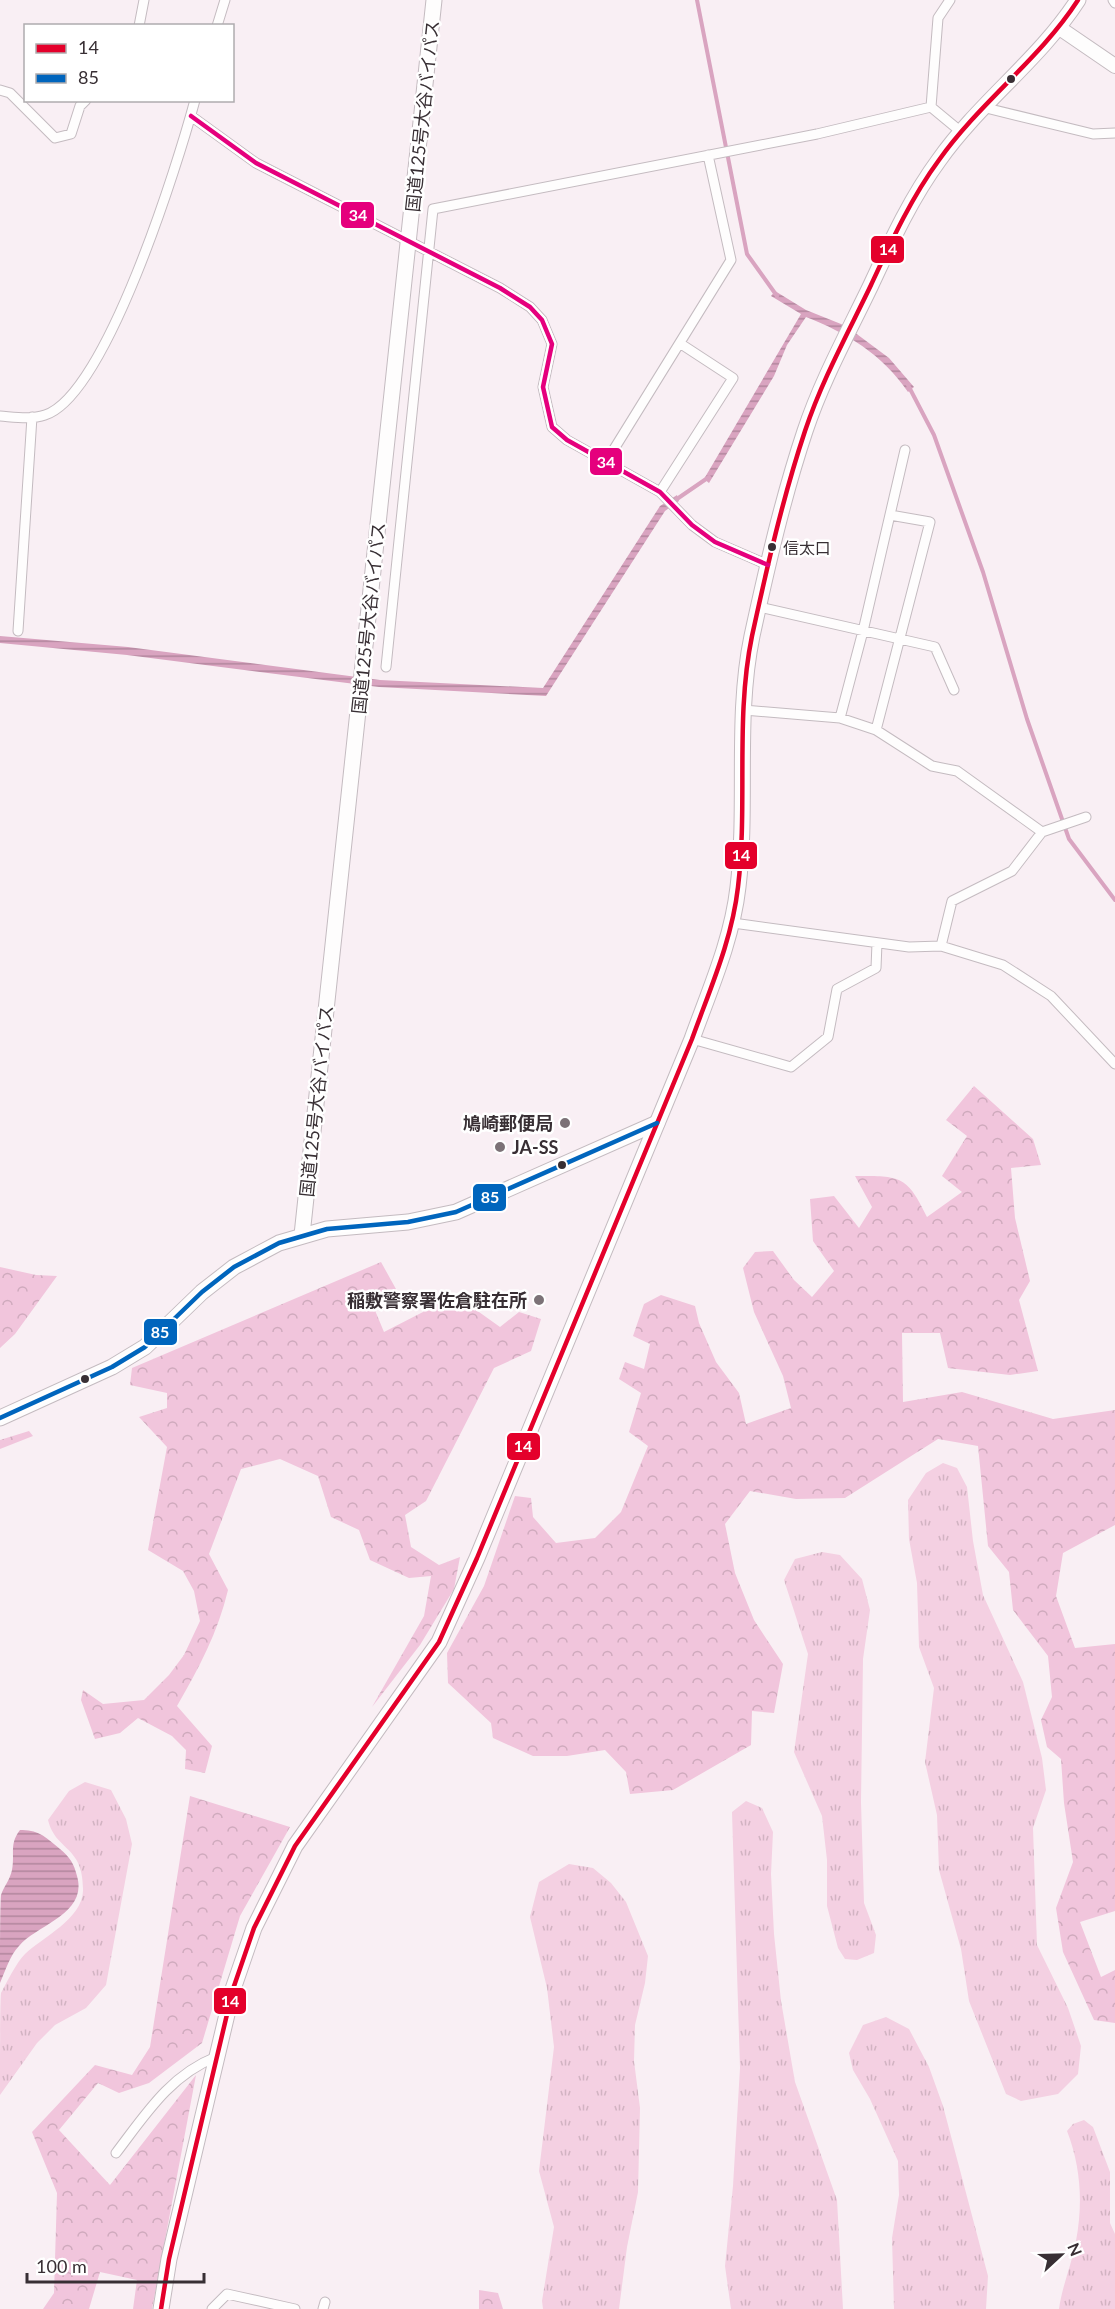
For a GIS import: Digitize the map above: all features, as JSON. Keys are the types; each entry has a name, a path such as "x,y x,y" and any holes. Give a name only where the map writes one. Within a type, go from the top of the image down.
{"main road":[{"name":"国道125号大谷バイパス","path":"302,1235 434,0"},
{"path":"161,2309 169,2259 216,2058 244,1954 271,1889 295,1846 439,1642 477,1558 692,1040 733,923 742,852 744,710 748,665 768,565 804,433 839,350 916,196 960,131 1058,27 1078,0"},
{"path":"1058,27 1115,66"},
{"path":"0,1418 129,1357 145,1347 202,1292 234,1267 279,1243 327,1229 408,1222 456,1212 657,1123"}],"street":[{"path":"139,24 144,0"},
{"path":"218,24 225,0"},
{"path":"931,107 938,18 950,0"},
{"path":"0,90 9,93 55,138 71,134 80,106 84,102"},
{"path":"0,416 46,415 75,394 87,376 142,267 194,102"},
{"path":"931,107 960,131"},
{"path":"386,667 433,210 817,134 931,107"},
{"path":"982,107 1093,134 1115,133"},
{"path":"191,116 256,163 500,288 530,307 542,320 552,344 543,387 552,427 567,440 660,492 692,525 715,542 768,565"},
{"path":"606,462 731,260 712,154"},
{"path":"660,492 733,378 681,344"},
{"path":"18,631 32,417"},
{"path":"840,718 863,631 905,450"},
{"path":"876,730 930,522 890,515"},
{"path":"759,607 935,647 954,690"},
{"path":"744,710 840,718 876,730 932,766 957,771 1042,831"},
{"path":"941,946 952,901 1012,871 1042,831 1086,817"},
{"path":"733,923 909,947 941,946 1003,965 1051,996 1115,1064"},
{"path":"692,1040 791,1067 828,1037 837,989 876,968 877,942"},
{"path":"116,2153 155,2101 178,2078 198,2064 216,2058"},
{"path":"212,2309 227,2294 295,2309"}],"green space":[{"path":"974,1086 1033,1139 1041,1165 1011,1168 1015,1218 1030,1281 1019,1300 1038,1371 1010,1375 948,1368 940,1333 902,1333 903,1402 962,1392 1053,1419 1115,1410 1115,1525 1063,1553 1056,1596 1075,1648 1115,1644 1115,1911 1080,1922 1101,1977 1115,1970 1115,2023 1094,2020 1063,1952 1056,1908 1073,1862 1064,1803 1061,1759 1047,1747 1041,1720 1052,1697 1048,1656 1013,1610 1009,1572 988,1546 978,1446 938,1439 845,1498 796,1499 750,1491 725,1524 735,1573 754,1620 783,1664 774,1713 752,1711 751,1745 673,1790 630,1794 626,1772 605,1750 567,1756 533,1756 493,1738 491,1723 448,1683 447,1653 484,1586 515,1496 531,1498 533,1517 556,1543 595,1538 621,1512 648,1446 629,1432 641,1393 619,1379 625,1362 644,1369 650,1344 633,1336 644,1304 661,1295 695,1306 699,1323 716,1362 739,1393 746,1424 791,1408 783,1376 754,1312 743,1268 755,1252 773,1251 794,1280 812,1297 834,1271 813,1241 810,1199 834,1196 859,1228 872,1207 855,1176 882,1176 900,1181 914,1193 927,1217 962,1192 942,1176 967,1136 946,1120"},
{"path":"381,1262 396,1289 374,1308 384,1332 423,1312 426,1292 458,1297 500,1327 519,1312 541,1319 531,1351 494,1368 426,1501 405,1515 411,1547 439,1565 460,1557 454,1589 420,1645 372,1707 424,1616 431,1576 409,1578 370,1560 359,1530 331,1517 318,1476 280,1459 241,1469 209,1554 228,1590 224,1605 207,1650 177,1706 212,1746 205,1773 185,1769 186,1750 172,1736 138,1718 120,1733 95,1739 81,1700 83,1690 103,1704 144,1700 169,1675 184,1655 200,1621 194,1591 183,1571 148,1550 167,1447 139,1417 167,1408 167,1393 130,1385 132,1368"},
{"path":"0,1267 36,1275 57,1276 15,1334 0,1348"},
{"path":"29,1431 33,1436 0,1449 0,1440"},
{"path":"943,1463 957,1468 967,1487 973,1541 983,1595 1023,1682 1042,1758 1046,1790 1033,1828 1037,1945 1068,2008 1081,2046 1078,2074 1058,2094 1021,2101 1006,2094 969,2001 961,1949 939,1870 937,1815 925,1762 934,1688 919,1647 917,1583 909,1539 908,1500 926,1473"},
{"path":"822,1552 840,1555 862,1579 870,1610 863,1659 861,1802 864,1903 876,1935 874,1953 857,1960 845,1959 838,1948 827,1906 827,1860 822,1816 794,1752 808,1654 784,1580 795,1559"},
{"path":"85,1782 111,1790 126,1819 132,1844 106,1985 86,2008 55,2025 37,2043 0,2095 1,1993 25,1954 69,1919 81,1901 83,1891 79,1865 57,1838 48,1820 69,1791"},
{"path":"190,1796 290,1827 240,1916 202,2043 149,2083 119,2093 98,2083 59,2130 110,2185 196,2075 152,2309 133,2309 137,2280 100,2272 89,2309 43,2309 54,2293 57,2193 32,2132 95,2065 132,2075 150,2047"},
{"path":"746,1801 762,1808 773,1832 771,1874 781,2001 795,2082 837,2200 843,2309 731,2309 725,2266 733,2186 740,2068 732,1812"},
{"path":"569,1864 593,1868 611,1883 626,1902 648,1956 645,1983 635,2025 634,2061 640,2108 638,2192 627,2247 619,2309 543,2309 542,2301 554,2227 539,2171 554,2047 547,1988 530,1917 539,1882"},
{"path":"886,2017 909,2029 929,2067 943,2106 988,2276 986,2309 894,2309 892,2238 899,2195 898,2161 870,2099 853,2070 849,2053 863,2025"},
{"path":"1084,2120 1093,2127 1110,2172 1110,2223 1115,2234 1115,2309 1059,2309 1074,2250 1080,2213 1078,2172 1067,2131 1073,2124"},
{"path":"479,2290 498,2293 503,2309 479,2309"}],"shaded area":[{"path":"775,291 806,310 846,326 889,358 914,387 908,392 887,366 863,346 836,330 806,317 787,345 774,376 709,483 704,479 801,314 771,296"},
{"path":"677,495 679,501 665,511 546,696 379,687 127,655 0,643 0,636 128,647 380,680 543,688 660,506"},
{"path":"20,1830 42,1835 66,1855 77,1876 78,1889 75,1900 68,1909 27,1938 16,1950 0,1983 1,1895 11,1874 13,1845"}],"waterway":[{"path":"697,0 747,254 777,296"},
{"path":"908,385 934,435 983,572 1027,719 1069,839 1115,900"},
{"path":"674,501 709,477"}],"transit line":[{"name":"14","path":"161,2309 169,2259 233,1989 254,1928 295,1846 439,1642 477,1558 692,1039 720,964 731,926 738,887 741,856 744,698 752,636 797,456 819,393 910,205 929,175 955,139 1046,42 1078,0"},
{"name":"34","path":"191,116 256,163 500,288 530,307 542,320 552,344 543,387 552,427 567,440 660,492 692,525 715,542 768,565"},
{"name":"85","path":"0,1418 112,1367 145,1347 202,1292 234,1267 279,1243 327,1229 408,1222 456,1212 657,1123"}],"place":[{"name":"信太口","path":"772,547"},
{"name":"鳩崎郵便局","path":"565,1123"},
{"name":"JA-SS","path":"500,1147"},
{"name":"稲敷警察署佐倉駐在所","path":"539,1300"}]}
